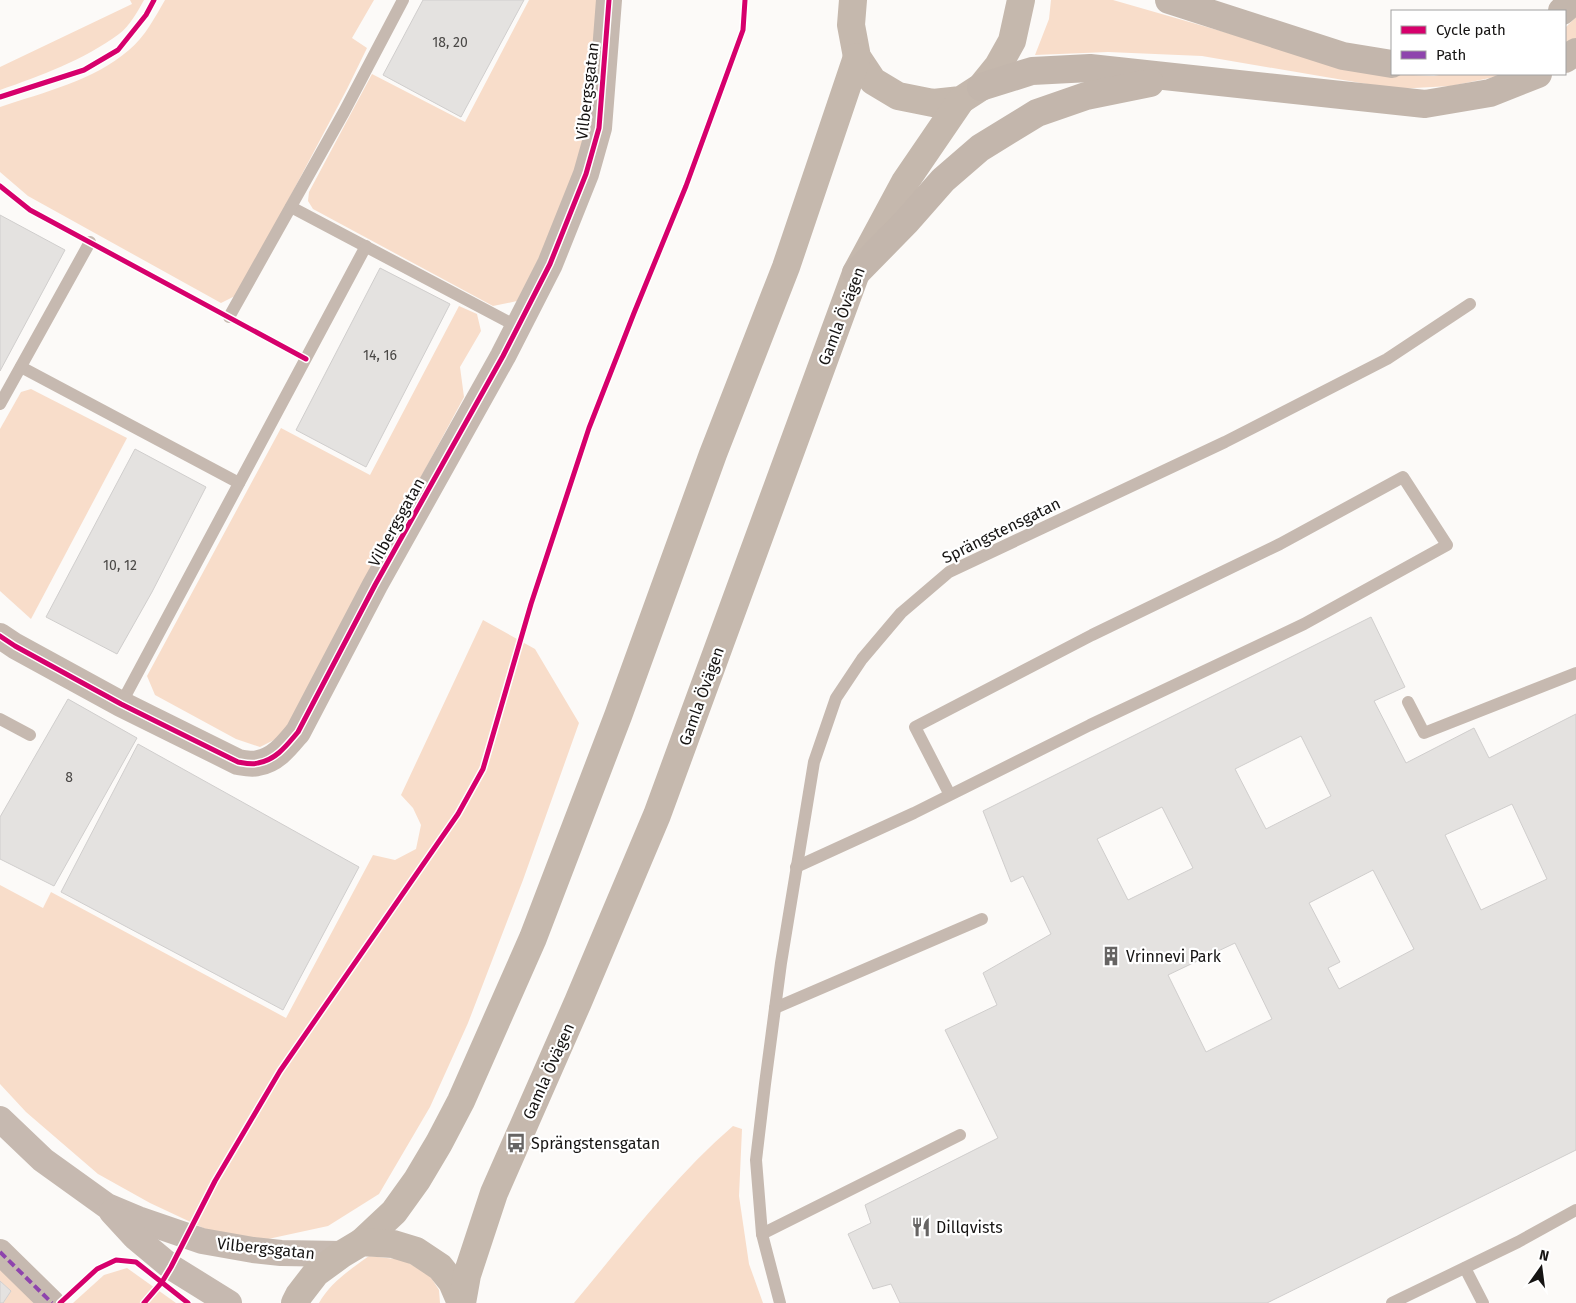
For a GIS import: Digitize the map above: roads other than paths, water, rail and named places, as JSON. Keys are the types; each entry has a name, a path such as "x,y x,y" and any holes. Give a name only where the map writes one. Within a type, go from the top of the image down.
{"highway":[{"path":"1169,0 1343,56 1391,64"},
{"path":"1563,10 1575,0"},
{"path":"971,93 1032,71 1090,68 1425,104 1490,94 1536,75"},
{"path":"856,273 950,174 980,148 1037,113 1086,96 1179,77"}],"main road":[{"path":"853,0 851,24 857,57 873,81 898,96 933,103 971,93"},
{"name":"Gamla Övägen","path":"462,1303 467,1276 494,1193 578,1002 657,815 856,273 905,182 971,93 998,66 1012,41 1021,0"},
{"path":"295,1303 316,1273 352,1248 394,1212 417,1180 461,1101 533,938 618,716 714,454 786,267 857,57"},
{"path":"352,1248 393,1244 416,1251 440,1267 452,1282 462,1303"}],"street":[{"name":"Vilbergsgatan","path":"0,636 121,704 238,762 257,764 277,755 298,732 370,594 518,327 550,264 586,174 599,128 609,0"},
{"name":"Vilbergsgatan","path":"0,1119 43,1160 106,1206 135,1237 171,1267 229,1303"},
{"name":"Vilbergsgatan","path":"106,1206 202,1241 253,1250 281,1253 352,1248"},
{"path":"0,1252 52,1303"}],"lane":[{"path":"229,318 344,112 403,0"},
{"path":"291,206 518,327"},
{"path":"0,404 90,242"},
{"path":"121,704 366,246"},
{"name":"Sprängstensgatan","path":"780,1303 762,1234 756,1160 775,1008 814,762 836,698 862,659 901,614 949,572 1225,442 1387,359 1470,304"},
{"path":"20,367 239,483"},
{"path":"796,867 950,795 1090,725 1304,624 1447,545 1403,477 1280,544 1092,635 915,728 950,795"},
{"path":"1408,702 1424,733 1576,673"},
{"path":"0,719 30,735"},
{"path":"775,1008 982,919"},
{"path":"762,1234 960,1135"},
{"path":"1392,1303 1518,1242 1576,1210"},
{"path":"1466,1268 1483,1303"}],"place":[{"name":"Vrinnevi Park","path":"1111,956"},
{"name":"Sprängstensgatan","path":"516,1143"},
{"name":"Dillqvists","path":"921,1227"}]}
